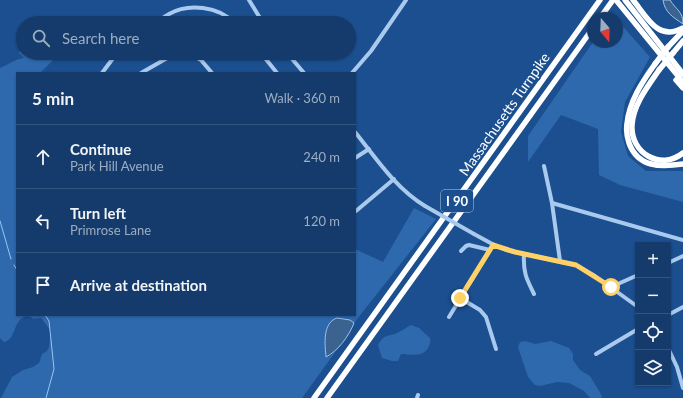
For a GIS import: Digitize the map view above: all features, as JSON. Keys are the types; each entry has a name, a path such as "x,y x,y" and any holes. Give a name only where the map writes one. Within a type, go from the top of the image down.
{"highway":[{"path":"604,12 613,0"},
{"path":"616,0 683,88"},
{"path":"625,0 683,74"},
{"path":"633,0 653,25 659,30 670,33 682,30"},
{"name":"Massachusetts Turnpike","path":"314,398 599,1"},
{"path":"682,30 641,84 632,105 627,124 628,139 635,153 647,163 663,166 683,164"},
{"name":"Massachusetts Turnpike","path":"327,398 587,36"},
{"path":"683,41 649,84 636,109 632,125 633,138 637,147 642,152 656,160 670,160 683,153"},
{"path":"653,47 683,82"}],"street":[{"path":"249,0 259,16"},
{"path":"353,72 371,50 406,0"},
{"path":"166,16 177,10 198,8 210,9 225,16"},
{"path":"103,72 112,60"},
{"path":"143,72 164,60"},
{"path":"201,60 211,72"},
{"path":"267,60 276,72"},
{"path":"292,60 303,72"},
{"path":"356,133 394,179 425,206 493,245 506,250 560,261 579,267 611,287 635,305"},
{"path":"356,157 369,149"},
{"path":"544,166 552,203 560,261"},
{"path":"356,211 394,179"},
{"path":"552,203 683,240"},
{"path":"461,251 469,245 490,250"},
{"path":"449,317 493,245"},
{"path":"524,254 525,276 534,294"},
{"path":"671,262 683,256"},
{"path":"611,287 635,276"},
{"path":"460,298 480,310 486,317 496,349"},
{"path":"670,314 683,307"},
{"path":"596,354 635,331"},
{"path":"669,350 681,373 683,388"}],"shaded area":[{"path":"663,0 670,0 682,16 683,24 673,17 668,11"},
{"path":"623,27 650,57 625,102 621,132 628,156 646,171 683,171 683,202 620,185 599,175 598,129 561,115 528,162 528,136 589,48 623,48"},
{"path":"53,60 41,72 16,72 16,316 26,316 18,322 11,337 4,342 0,338 0,68 14,61"},
{"path":"414,208 436,219 354,323 350,320 327,326 325,345 328,357 336,351 302,398 1,398 12,377 39,363 42,354 47,351 49,347 51,331 41,318 33,319 26,316 356,316 356,249 383,262"},
{"path":"337,318 350,320 354,323 343,343 326,357 325,341 327,329 332,321"},
{"path":"411,325 419,328 430,338 430,344 426,351 416,355 401,354 398,361 382,358 378,345 383,338 396,334"},
{"path":"525,341 535,344 551,341 569,348 573,354 573,360 580,370 590,376 602,398 590,398 584,391 569,383 557,382 540,386 535,385 528,377 518,347 520,342"}],"waterway":[{"path":"0,221 11,259"},
{"path":"46,316 49,321 54,369 46,398"}],"route":[{"path":"460,298 493,245 506,250 576,265 611,287"}]}
